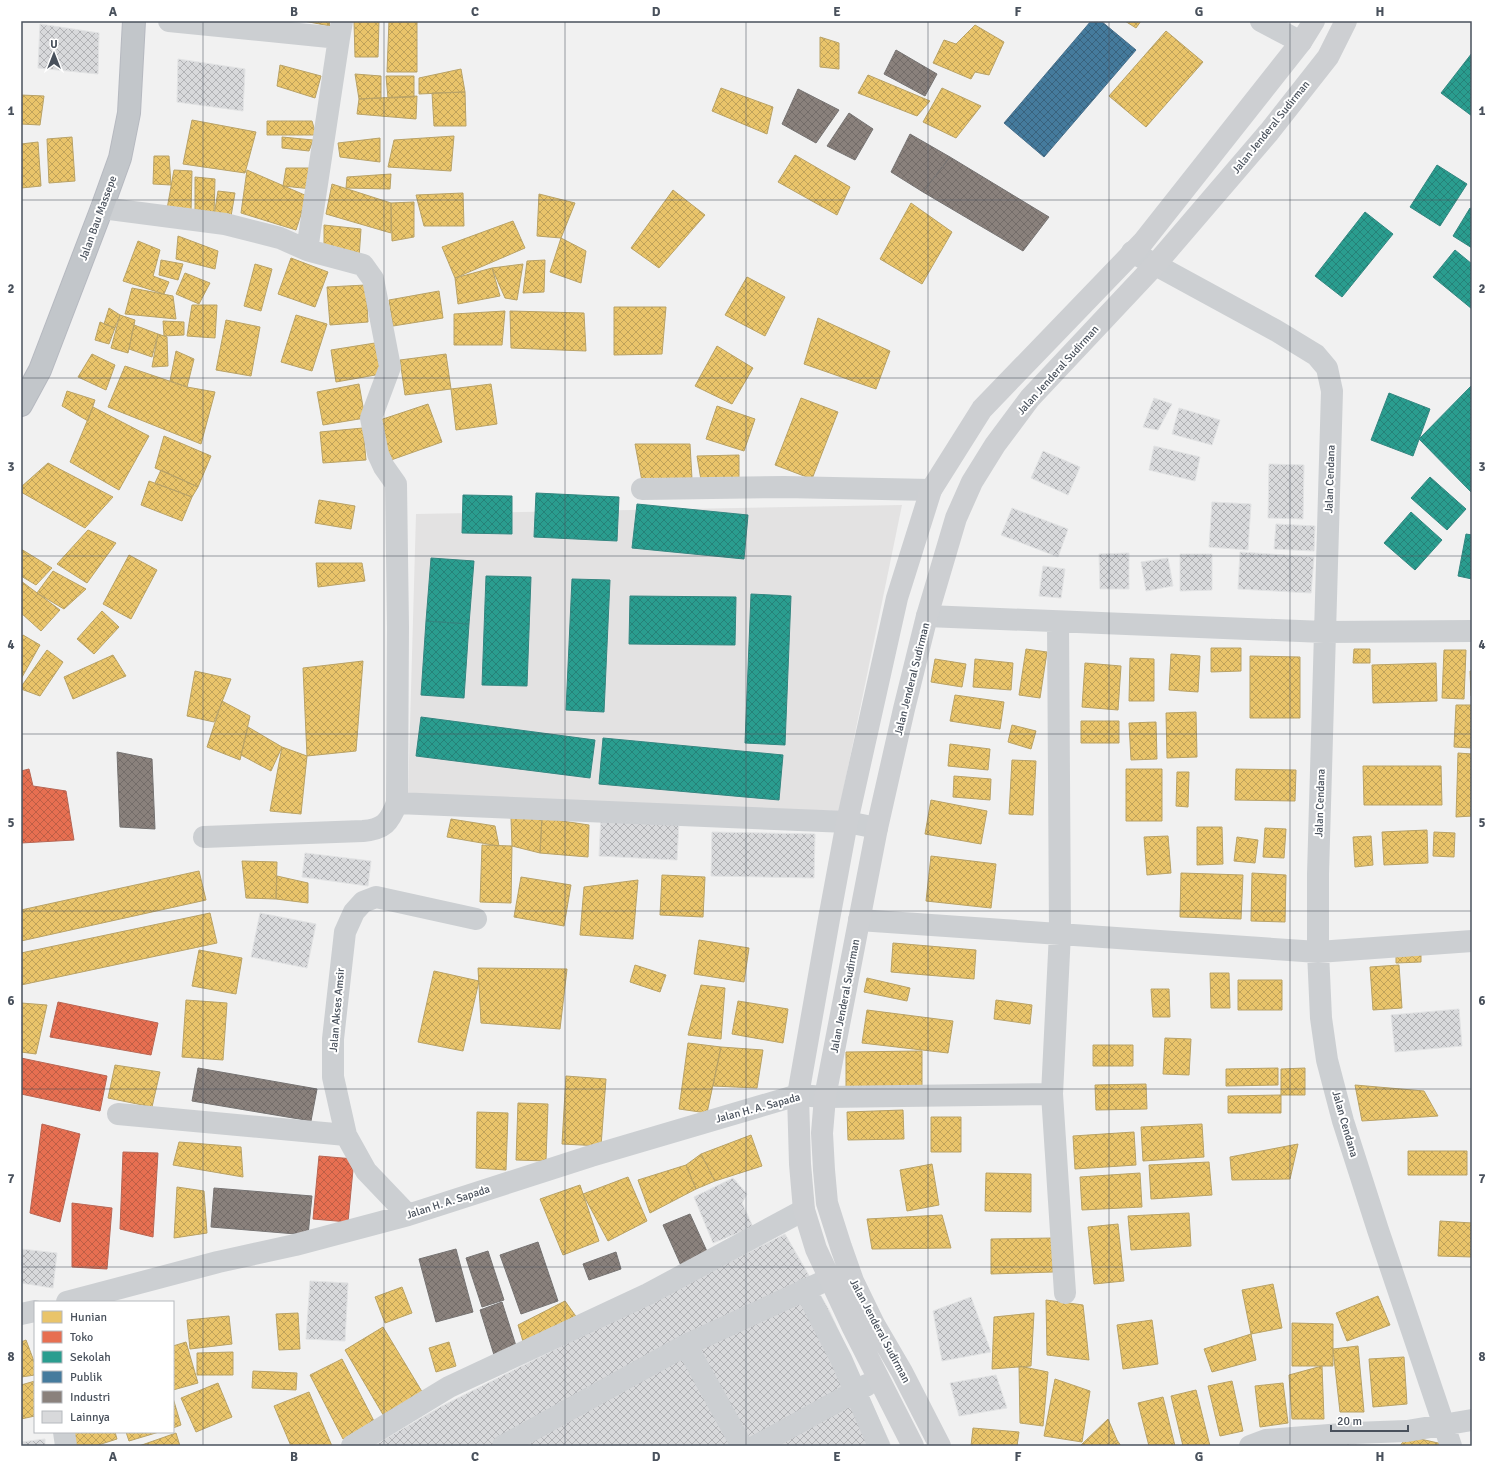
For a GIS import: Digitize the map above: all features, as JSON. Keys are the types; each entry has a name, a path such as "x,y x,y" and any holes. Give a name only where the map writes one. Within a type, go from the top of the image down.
{"highway":[{"name":"Jalan Bau Massepe","path":"21,405 40,370 120,158 129,112 134,21"}],"main road":[{"name":"Jalan Jenderal Sudirman","path":"913,1446 829,1279 816,1249 804,1210 800,1164 798,1095 847,822 897,598 931,490 982,409 1143,242 1301,42 1314,21"},
{"name":"Jalan Jenderal Sudirman","path":"940,1446 902,1372 874,1324 853,1281 827,1203 822,1133 825,1097 877,828 927,616 956,518 972,482 995,445 1030,398 1155,265 1270,132 1328,57 1346,21"}],"street":[{"path":"169,21 341,29 307,250"},
{"path":"1261,21 1301,42"},
{"path":"102,208 225,224 280,238 307,250 363,265 373,279 390,366 371,418 378,454 384,468 396,484 398,627 397,803 393,814 385,824 376,830 204,837"},
{"name":"Jalan Cendana","path":"1132,252 1280,333 1316,355 1327,368 1332,391 1318,874 1318,952 1321,1018 1327,1060 1343,1120 1378,1230 1451,1446"},
{"path":"642,489 784,487 931,490"},
{"path":"927,616 1324,632 1472,631"},
{"path":"1058,622 1060,933 1052,1094 1065,1293"},
{"path":"397,803 847,822 877,828"},
{"name":"Jalan Akses Amsir","path":"408,1215 366,1171 346,1135 333,1077 333,1039 345,932 354,912 363,902 376,898 476,919"},
{"path":"859,920 1318,952 1472,941"},
{"name":"Jalan H. A. Sapada","path":"71,1301 218,1262 295,1245 408,1215 591,1156 798,1095 825,1097 1052,1094"},
{"path":"118,1114 346,1135"},
{"path":"352,1446 449,1387 648,1294 804,1210"},
{"path":"503,1446 686,1345 829,1279"},
{"path":"805,1289 841,1359 879,1446"},
{"path":"21,1314 34,1311"},
{"path":"686,1345 742,1446"},
{"path":"756,1446 879,1379"},
{"path":"1261,1444 1354,1433 1407,1431 1472,1420"},
{"path":"64,1433 66,1446"}],"shaded area":[{"path":"902,505 839,811 408,796 416,514"}],"building: Hunian":[{"path":"304,21 329,21 330,26"},
{"path":"354,21 379,21 378,57 355,57"},
{"path":"389,21 417,21 417,72 387,72"},
{"path":"1125,21 1141,21 1136,28"},
{"path":"975,25 1004,42 989,75 975,72 971,79 933,63 944,40 956,44"},
{"path":"1166,31 1203,62 1146,127 1109,96"},
{"path":"820,37 839,43 839,69 820,67"},
{"path":"280,65 321,76 315,98 277,86"},
{"path":"461,69 465,92 419,94 419,78"},
{"path":"355,74 381,76 381,98 359,99"},
{"path":"868,75 930,101 917,116 858,93"},
{"path":"386,76 414,76 414,97 388,98"},
{"path":"721,88 773,107 767,134 712,111"},
{"path":"942,88 981,106 956,138 923,122"},
{"path":"465,92 466,126 434,126 432,93"},
{"path":"21,95 44,96 40,125 21,124"},
{"path":"417,96 416,119 357,114 359,99"},
{"path":"192,120 256,132 245,173 183,164"},
{"path":"267,121 312,121 316,135 267,135"},
{"path":"454,136 451,171 388,167 394,140"},
{"path":"72,137 75,181 49,183 47,139"},
{"path":"282,137 313,140 309,151 282,148"},
{"path":"380,138 380,162 340,157 338,143"},
{"path":"38,142 41,186 21,188 21,144"},
{"path":"795,155 850,187 837,215 778,182"},
{"path":"154,156 169,156 171,185 153,184"},
{"path":"286,168 314,168 312,189 283,186"},
{"path":"174,170 192,171 191,212 167,209"},
{"path":"247,170 307,196 296,230 241,213"},
{"path":"391,174 390,189 346,188 347,177"},
{"path":"195,177 215,179 214,216 195,212"},
{"path":"332,184 391,203 391,233 326,214"},
{"path":"673,190 705,215 659,268 631,248"},
{"path":"218,191 235,193 230,222 214,216"},
{"path":"463,193 464,226 424,226 416,195"},
{"path":"539,194 575,203 561,238 537,236"},
{"path":"414,202 414,237 392,241 391,203"},
{"path":"911,203 952,232 922,284 880,259"},
{"path":"513,221 525,248 455,278 442,247"},
{"path":"324,225 361,229 359,258 324,253"},
{"path":"178,236 218,251 215,269 176,259"},
{"path":"561,238 586,251 581,283 550,272"},
{"path":"138,241 160,250 153,276 169,282 164,294 123,281"},
{"path":"291,258 328,272 315,307 278,294"},
{"path":"161,260 183,264 178,280 159,275"},
{"path":"545,260 544,292 523,293 527,261"},
{"path":"255,264 272,269 261,311 244,306"},
{"path":"523,264 517,300 505,298 492,268"},
{"path":"492,268 500,296 458,304 455,278"},
{"path":"185,273 210,283 199,304 176,294"},
{"path":"747,277 785,297 765,336 725,315"},
{"path":"366,285 368,322 330,325 327,287"},
{"path":"132,288 173,296 176,319 125,314"},
{"path":"439,291 443,318 393,326 389,300"},
{"path":"192,305 217,305 215,338 187,336"},
{"path":"614,307 666,307 662,354 614,355"},
{"path":"109,308 120,315 115,328 104,324"},
{"path":"505,311 502,345 454,345 454,314"},
{"path":"510,311 584,313 586,351 511,348"},
{"path":"120,315 135,320 128,353 111,348"},
{"path":"296,315 327,324 312,371 281,362"},
{"path":"818,318 890,351 876,389 804,364"},
{"path":"226,320 260,327 251,376 216,370"},
{"path":"163,321 184,322 184,335 164,336"},
{"path":"100,322 115,328 109,344 95,340"},
{"path":"134,325 158,334 152,357 129,349"},
{"path":"158,334 167,337 168,366 152,367"},
{"path":"375,343 381,374 336,382 331,350"},
{"path":"717,346 753,368 732,404 695,386"},
{"path":"176,351 194,359 187,387 170,381"},
{"path":"92,354 115,365 106,390 78,377"},
{"path":"446,354 451,389 405,395 400,360"},
{"path":"125,366 187,387 215,392 201,444 108,407"},
{"path":"359,384 365,418 323,425 317,392"},
{"path":"491,384 497,424 456,430 451,389"},
{"path":"67,391 95,400 88,421 62,406"},
{"path":"801,398 838,412 812,479 775,465"},
{"path":"428,404 442,442 391,460 377,421"},
{"path":"717,406 755,419 744,451 706,439"},
{"path":"93,407 149,436 119,490 70,462"},
{"path":"363,428 366,460 323,463 320,432"},
{"path":"164,436 211,456 198,487 155,468"},
{"path":"635,444 690,444 692,479 642,481"},
{"path":"739,455 739,484 701,480 697,456"},
{"path":"48,463 113,497 85,528 21,492 21,487"},
{"path":"161,470 198,487 192,497 155,483"},
{"path":"149,481 192,497 182,521 141,505"},
{"path":"319,500 355,506 351,529 315,523"},
{"path":"88,530 116,543 87,583 57,564"},
{"path":"21,549 52,568 36,585 21,576"},
{"path":"129,555 157,570 131,619 103,604"},
{"path":"316,563 362,563 365,581 318,587"},
{"path":"53,571 86,589 64,609 37,593"},
{"path":"21,581 60,610 41,631 21,613"},
{"path":"102,611 119,627 94,654 77,639"},
{"path":"23,635 40,645 21,679 21,638"},
{"path":"1211,648 1241,648 1241,671 1211,672"},
{"path":"1026,649 1047,652 1040,698 1019,695"},
{"path":"1354,649 1370,649 1370,663 1353,663"},
{"path":"47,650 63,662 40,696 21,689 21,687"},
{"path":"1444,650 1466,650 1464,699 1442,698"},
{"path":"1171,654 1200,656 1198,692 1169,690"},
{"path":"113,655 126,676 73,699 64,677"},
{"path":"1250,656 1300,657 1300,718 1250,718"},
{"path":"1130,658 1154,659 1154,701 1129,701"},
{"path":"935,659 966,664 962,687 931,682"},
{"path":"975,659 1013,663 1011,690 973,687"},
{"path":"363,661 356,751 307,756 303,668"},
{"path":"1085,663 1121,666 1118,710 1082,707"},
{"path":"1436,663 1437,701 1373,703 1372,665"},
{"path":"195,671 231,679 214,722 187,716"},
{"path":"1470,671 1472,671 1472,696 1471,696"},
{"path":"955,695 1004,702 1000,729 950,721"},
{"path":"222,701 250,716 240,760 207,747"},
{"path":"1456,705 1472,705 1472,748 1454,747"},
{"path":"1196,712 1197,757 1167,758 1166,713"},
{"path":"1081,721 1119,721 1119,743 1081,743"},
{"path":"1156,722 1157,759 1131,760 1129,723"},
{"path":"1012,725 1036,731 1031,749 1008,742"},
{"path":"248,727 282,747 271,771 241,755"},
{"path":"950,744 990,749 988,770 948,766"},
{"path":"282,747 307,756 301,814 270,811"},
{"path":"1458,753 1472,754 1472,816 1456,817"},
{"path":"1012,760 1036,761 1033,815 1009,814"},
{"path":"1363,766 1441,766 1442,805 1364,805"},
{"path":"1126,769 1162,769 1162,821 1126,821"},
{"path":"1236,769 1296,770 1295,801 1235,800"},
{"path":"1177,772 1189,772 1188,807 1176,806"},
{"path":"954,776 991,779 990,800 953,797"},
{"path":"931,800 987,811 981,844 925,834"},
{"path":"511,818 542,818 540,853 512,846"},
{"path":"542,818 589,825 588,857 540,853"},
{"path":"451,819 495,826 499,846 447,837"},
{"path":"1197,827 1222,827 1223,864 1197,865"},
{"path":"1265,828 1286,829 1284,858 1263,857"},
{"path":"1427,830 1428,863 1384,865 1382,832"},
{"path":"1434,832 1455,833 1454,857 1433,856"},
{"path":"1168,836 1171,873 1147,875 1144,837"},
{"path":"1371,836 1373,865 1355,867 1353,837"},
{"path":"1237,837 1258,840 1255,863 1234,861"},
{"path":"482,845 512,846 511,903 480,902"},
{"path":"931,856 996,864 991,908 926,901"},
{"path":"242,861 277,862 276,899 246,898"},
{"path":"199,871 206,900 21,941 21,910"},
{"path":"1181,873 1243,875 1241,919 1180,917"},
{"path":"1252,873 1286,875 1285,922 1251,921"},
{"path":"662,875 705,877 703,917 660,915"},
{"path":"277,876 308,883 308,903 276,899"},
{"path":"521,877 571,885 564,926 514,917"},
{"path":"638,880 633,939 580,935 584,887"},
{"path":"210,913 217,943 21,985 21,953"},
{"path":"699,940 749,948 744,982 694,974"},
{"path":"893,943 976,950 974,979 891,972"},
{"path":"1421,948 1421,962 1396,963 1396,949"},
{"path":"199,950 242,958 236,994 192,986"},
{"path":"635,965 666,975 660,992 630,982"},
{"path":"1399,965 1402,1008 1373,1010 1370,967"},
{"path":"478,968 567,969 560,1029 481,1023"},
{"path":"434,971 479,981 463,1051 418,1042"},
{"path":"1210,973 1229,973 1230,1008 1211,1008"},
{"path":"867,978 910,988 907,1001 864,992"},
{"path":"1238,980 1282,980 1282,1010 1238,1010"},
{"path":"701,985 725,988 721,1039 688,1035"},
{"path":"1151,989 1169,989 1170,1017 1153,1017"},
{"path":"186,1000 227,1003 223,1060 182,1057"},
{"path":"996,1000 1032,1005 1030,1024 994,1019"},
{"path":"738,1001 788,1009 783,1043 732,1034"},
{"path":"21,1003 47,1005 36,1054 21,1052"},
{"path":"867,1010 953,1021 948,1053 862,1043"},
{"path":"1165,1038 1191,1039 1189,1075 1163,1074"},
{"path":"688,1043 721,1047 707,1113 679,1109"},
{"path":"1093,1045 1133,1045 1133,1066 1093,1066"},
{"path":"721,1047 763,1050 757,1088 713,1086"},
{"path":"922,1051 922,1086 846,1087 846,1052"},
{"path":"115,1065 160,1072 152,1107 108,1098"},
{"path":"1278,1068 1278,1085 1226,1086 1226,1069"},
{"path":"1305,1068 1305,1095 1281,1095 1281,1069"},
{"path":"566,1076 606,1079 601,1146 562,1144"},
{"path":"1146,1084 1147,1109 1096,1110 1095,1085"},
{"path":"1355,1085 1424,1091 1438,1116 1362,1121"},
{"path":"1281,1095 1281,1113 1228,1113 1228,1096"},
{"path":"518,1103 548,1104 546,1161 516,1160"},
{"path":"903,1110 904,1139 848,1140 847,1112"},
{"path":"477,1112 508,1113 506,1170 476,1168"},
{"path":"931,1117 961,1117 961,1152 931,1152"},
{"path":"1202,1124 1204,1157 1143,1161 1141,1127"},
{"path":"1134,1132 1136,1165 1075,1169 1073,1136"},
{"path":"751,1135 762,1166 715,1181 701,1154"},
{"path":"179,1142 241,1147 243,1177 173,1165"},
{"path":"1298,1144 1290,1179 1232,1180 1230,1157"},
{"path":"1408,1151 1467,1151 1467,1175 1408,1175"},
{"path":"701,1154 715,1181 696,1189 686,1165"},
{"path":"1209,1162 1212,1195 1151,1199 1149,1165"},
{"path":"932,1164 939,1205 907,1211 900,1170"},
{"path":"686,1165 696,1189 650,1213 638,1180"},
{"path":"986,1173 1031,1174 1031,1212 985,1211"},
{"path":"1140,1173 1142,1207 1082,1210 1080,1177"},
{"path":"628,1177 647,1221 608,1241 583,1194"},
{"path":"580,1185 599,1241 563,1255 540,1199"},
{"path":"177,1187 204,1191 207,1233 174,1238"},
{"path":"1189,1213 1191,1246 1131,1250 1128,1216"},
{"path":"942,1215 951,1248 872,1249 867,1219"},
{"path":"1440,1221 1472,1223 1472,1257 1438,1256"},
{"path":"1118,1224 1124,1281 1094,1284 1088,1227"},
{"path":"1052,1238 1053,1272 991,1274 991,1239"},
{"path":"782,1244 797,1285 688,1330 679,1301"},
{"path":"1273,1284 1282,1328 1251,1334 1242,1290"},
{"path":"402,1287 412,1313 385,1323 375,1297"},
{"path":"1378,1296 1390,1325 1347,1341 1336,1313"},
{"path":"1046,1300 1083,1305 1089,1360 1047,1355"},
{"path":"565,1301 580,1322 525,1348 518,1325"},
{"path":"666,1310 678,1336 620,1364 607,1338"},
{"path":"298,1313 300,1349 279,1350 276,1314"},
{"path":"782,1313 804,1343 733,1378 723,1347"},
{"path":"1034,1313 1031,1366 992,1369 994,1317"},
{"path":"229,1316 232,1344 190,1349 187,1320"},
{"path":"1152,1320 1158,1364 1123,1369 1117,1325"},
{"path":"1292,1323 1333,1324 1333,1366 1292,1366"},
{"path":"383,1327 424,1395 385,1418 345,1350"},
{"path":"1251,1334 1256,1360 1212,1372 1204,1349"},
{"path":"26,1340 34,1361 34,1375 21,1377 21,1342"},
{"path":"186,1342 198,1383 174,1390 174,1346"},
{"path":"449,1342 456,1366 436,1372 429,1348"},
{"path":"1358,1346 1364,1412 1340,1412 1333,1349"},
{"path":"601,1350 614,1376 555,1404 543,1378"},
{"path":"233,1352 233,1375 197,1375 197,1353"},
{"path":"1404,1357 1407,1404 1373,1407 1369,1359"},
{"path":"342,1359 375,1423 343,1439 310,1375"},
{"path":"812,1359 830,1396 754,1434 742,1402"},
{"path":"1019,1366 1048,1372 1043,1426 1020,1423"},
{"path":"1322,1366 1324,1419 1292,1419 1289,1375"},
{"path":"754,1367 756,1393 742,1402 733,1378"},
{"path":"253,1371 297,1373 296,1390 252,1388"},
{"path":"522,1377 537,1404 459,1444 445,1417"},
{"path":"1055,1379 1090,1391 1082,1442 1044,1436"},
{"path":"34,1381 34,1416 21,1419 21,1385"},
{"path":"1232,1381 1243,1431 1220,1436 1208,1386"},
{"path":"218,1383 232,1417 196,1432 181,1398"},
{"path":"1283,1383 1288,1423 1260,1427 1255,1386"},
{"path":"1196,1390 1210,1446 1183,1446 1171,1396"},
{"path":"309,1392 332,1446 291,1446 274,1406"},
{"path":"681,1392 693,1417 639,1444 626,1418"},
{"path":"1163,1397 1175,1446 1149,1446 1138,1403"},
{"path":"174,1401 181,1425 174,1428"},
{"path":"1108,1419 1117,1440 1110,1446 1080,1446"},
{"path":"623,1424 633,1446 577,1446"},
{"path":"835,1428 847,1446 795,1446"},
{"path":"973,1428 1019,1432 1017,1446 971,1446"},
{"path":"67,1433 115,1433 117,1439 95,1446 73,1446"},
{"path":"126,1433 156,1433 129,1441"},
{"path":"176,1433 180,1446 139,1446"},
{"path":"700,1433 706,1446 673,1446"},
{"path":"1407,1436 1447,1445 1400,1446"},
{"path":"438,1440 441,1446 426,1446"},
{"path":"1117,1440 1121,1446 1110,1446"}],"building: Toko":[{"path":"29,769 33,786 66,791 74,840 21,843 21,771"},
{"path":"58,1002 158,1023 151,1055 50,1037"},
{"path":"21,1058 107,1076 100,1111 21,1094"},
{"path":"42,1124 80,1134 60,1222 30,1213"},
{"path":"123,1152 158,1153 153,1237 120,1229"},
{"path":"319,1156 354,1159 348,1222 313,1219"},
{"path":"72,1203 112,1208 107,1269 72,1267"}],"building: Sekolah":[{"path":"1472,53 1472,116 1441,93"},
{"path":"1437,165 1467,184 1440,226 1410,207"},
{"path":"1470,208 1472,209 1472,248 1453,236"},
{"path":"1365,212 1393,234 1342,297 1315,276"},
{"path":"1455,250 1472,264 1472,309 1433,277"},
{"path":"1472,385 1472,493 1419,439"},
{"path":"1389,393 1430,409 1413,456 1371,440"},
{"path":"1430,477 1466,509 1447,530 1411,498"},
{"path":"536,493 619,497 617,541 534,537"},
{"path":"463,495 512,496 512,534 462,533"},
{"path":"637,504 748,515 744,559 632,548"},
{"path":"1411,512 1442,540 1415,570 1384,543"},
{"path":"1466,534 1472,535 1472,579 1458,576"},
{"path":"431,558 474,561 469,624 426,621"},
{"path":"486,576 531,577 527,686 482,685"},
{"path":"572,579 610,580 604,712 566,710"},
{"path":"751,594 791,596 785,745 745,743"},
{"path":"630,596 736,597 735,645 629,644"},
{"path":"426,621 469,624 464,698 421,695"},
{"path":"421,717 595,740 590,778 416,756"},
{"path":"603,738 783,755 779,800 599,784"}],"building: Publik":[{"path":"1091,21 1101,21 1136,50 1044,157 1004,123"}],"building: Industri":[{"path":"896,50 937,74 925,96 884,74"},
{"path":"798,89 839,110 816,143 782,124"},
{"path":"849,113 873,129 855,160 827,146"},
{"path":"910,134 950,157 923,192 891,172"},
{"path":"950,157 1049,217 1023,251 923,192"},
{"path":"117,752 152,759 155,829 120,827"},
{"path":"198,1068 317,1089 311,1121 192,1101"},
{"path":"214,1188 312,1196 308,1235 211,1227"},
{"path":"690,1214 710,1258 683,1270 663,1225"},
{"path":"538,1242 558,1301 521,1314 500,1255"},
{"path":"456,1249 473,1312 436,1322 419,1259"},
{"path":"488,1251 504,1300 482,1307 466,1258"},
{"path":"616,1252 621,1269 589,1280 583,1264"},
{"path":"502,1302 518,1352 495,1358 480,1310"}],"building: Lainnya":[{"path":"40,24 99,33 98,74 38,68"},
{"path":"178,59 245,69 243,111 177,102"},
{"path":"1154,398 1172,404 1158,430 1143,427"},
{"path":"1179,408 1220,420 1212,445 1172,434"},
{"path":"1154,446 1200,457 1195,481 1149,470"},
{"path":"1043,451 1080,467 1068,495 1031,478"},
{"path":"1269,464 1304,465 1303,519 1268,518"},
{"path":"1212,502 1251,504 1248,550 1209,547"},
{"path":"1012,508 1068,529 1058,557 1001,535"},
{"path":"1276,524 1315,526 1314,551 1274,549"},
{"path":"1240,552 1314,557 1311,593 1238,589"},
{"path":"1129,553 1129,589 1100,589 1099,554"},
{"path":"1180,554 1212,554 1212,590 1180,591"},
{"path":"1168,558 1173,586 1146,591 1141,562"},
{"path":"1043,566 1065,569 1061,598 1039,596"},
{"path":"601,816 679,821 677,860 599,856"},
{"path":"712,832 815,834 814,878 711,876"},
{"path":"305,853 371,861 368,886 302,877"},
{"path":"260,913 316,924 307,968 251,957"},
{"path":"1459,1009 1462,1046 1395,1052 1391,1015"},
{"path":"733,1178 747,1194 742,1203 753,1227 713,1243 694,1197"},
{"path":"785,1234 829,1310 891,1446 373,1446 442,1406"},
{"path":"21,1249 57,1253 53,1288 21,1283"},
{"path":"310,1281 348,1283 345,1341 306,1339"},
{"path":"971,1297 991,1352 942,1361 933,1311"},
{"path":"996,1375 1007,1408 959,1416 950,1383"},
{"path":"45,1439 45,1446 21,1446 21,1442"},
{"path":"1336,1442 1372,1446 1336,1446"}]}
